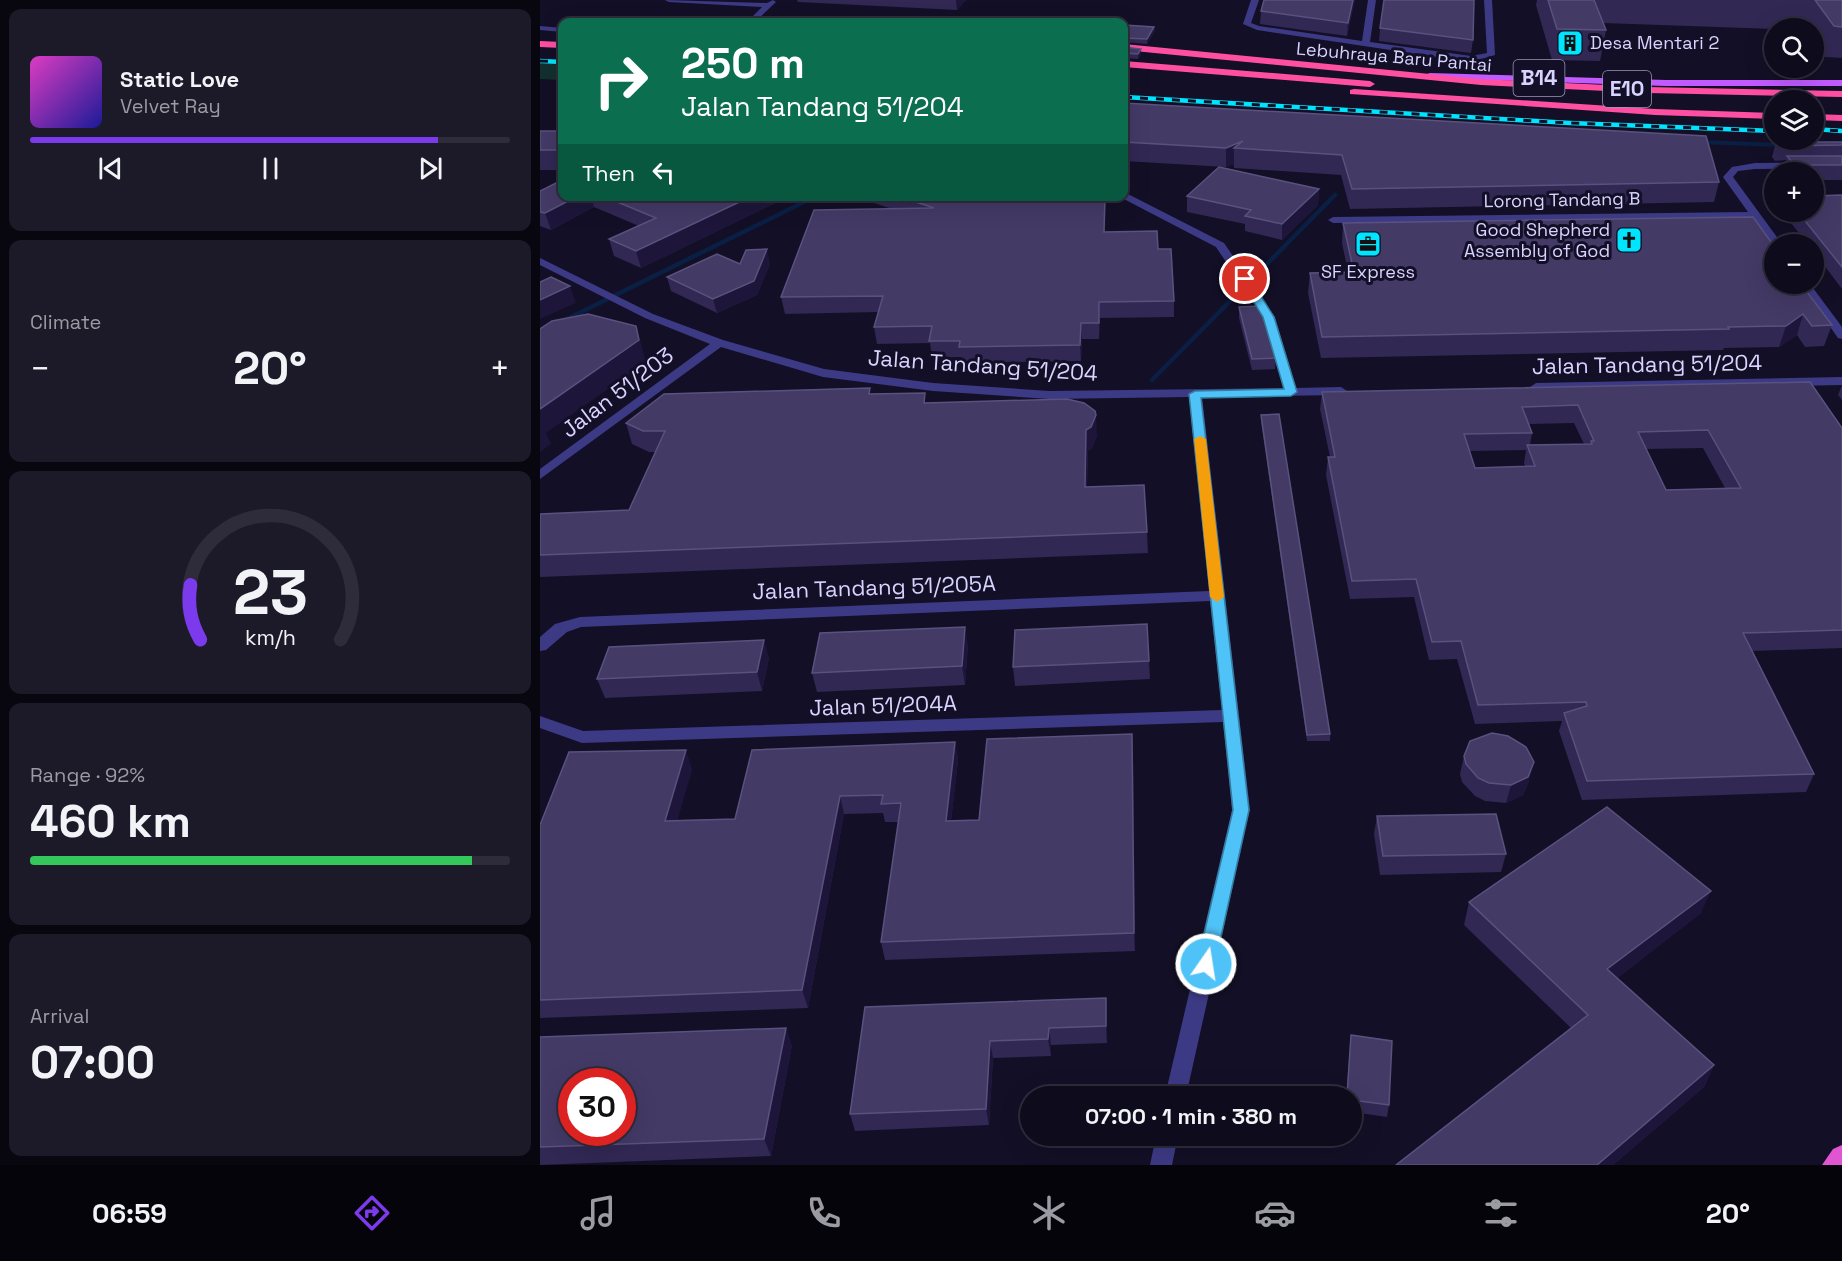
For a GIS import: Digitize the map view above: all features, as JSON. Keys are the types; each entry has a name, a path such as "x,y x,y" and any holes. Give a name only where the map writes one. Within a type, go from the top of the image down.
{"highway":[{"path":"540,35 558,37"},
{"path":"540,44 558,45"},
{"name":"Lebuhraya Baru Pantai","path":"1128,47 1412,76 1647,90 1842,94"},
{"path":"540,49 558,51"},
{"name":"Lebuhraya Baru Pantai","path":"1128,64 1448,91 1590,100 1764,103"},
{"path":"1128,76 1520,105 1764,116"},
{"path":"1412,76 1523,91 1660,98 1842,101"},
{"path":"1824,102 1842,101"},
{"path":"1520,105 1764,108"},
{"path":"1824,108 1842,108"},
{"path":"1824,117 1842,118"},
{"path":"1834,1165 1842,1157"}],"main road":[{"name":"B14","path":"1412,76 1496,76 1666,83 1842,83"}],"street":[{"path":"669,0 771,3"},
{"path":"1255,0 1247,24 1365,45 1471,59 1491,56 1488,0"},
{"path":"1365,45 1371,0"},
{"path":"755,18 771,3"},
{"path":"540,28 558,30"},
{"path":"1770,234 1728,177 1735,169 1755,166 1842,165"},
{"path":"1128,197 1220,245 1269,317 1291,392"},
{"name":"Lorong Tandang B","path":"1333,220 1756,215"},
{"name":"Jalan Tandang 51/204","path":"540,261 649,316 719,343 823,373 933,387 1049,395 1354,391"},
{"path":"1812,294 1842,335"},
{"name":"Jalan 51/203","path":"540,475 719,343"},
{"name":"Jalan Tandang 51/204","path":"1524,388 1842,381"},
{"path":"1178,1086 1241,810 1195,394"},
{"name":"Jalan Tandang 51/205A","path":"540,646 561,628 580,622 1217,596"},
{"name":"Jalan 51/204A","path":"540,722 582,737 1230,716"},
{"path":"1161,1165 1165,1146"}],"green space":[{"path":"540,63 558,65 558,80 540,79"}],"building":[{"path":"1264,0 1353,0 1348,23 1261,11"},
{"path":"1384,0 1474,0 1473,40 1380,28"},
{"path":"1548,0 1594,0 1606,30 1557,29"},
{"path":"1815,0 1842,0 1842,27 1834,26"},
{"path":"1128,25 1154,27 1147,39 1128,38"},
{"path":"1128,47 1141,49 1138,54 1128,53"},
{"path":"1128,103 1706,136 1719,182 1352,189 1342,155 1234,148 1243,141 1226,148 1128,142"},
{"path":"540,131 558,131 558,150 540,150"},
{"path":"1824,142 1842,142 1842,145 1824,145"},
{"path":"1787,156 1842,156 1842,165 1824,165 1824,162 1792,162"},
{"path":"1219,167 1319,189 1282,224 1245,216 1251,210 1187,196"},
{"path":"558,182 558,201 568,201 545,213 540,212 540,191"},
{"path":"1842,195 1842,267 1824,244 1824,234 1816,234 1806,222 1824,222 1824,196"},
{"path":"615,201 741,201 636,251 609,239 656,218"},
{"path":"913,201 1105,201 1104,232 1157,231 1158,249 1171,249 1174,301 1099,302 1099,323 1081,323 1080,345 959,347 960,341 929,341 932,326 874,327 883,296 781,297 814,210 934,208"},
{"path":"1753,217 1765,234 1764,294 1809,294 1832,325 1812,326 1803,314 1786,326 1728,327 1729,329 1322,337 1310,273 1354,272 1343,223"},
{"path":"767,249 754,281 713,299 667,277 717,254 740,264 746,250"},
{"path":"551,277 570,286 540,300 540,282"},
{"path":"1261,306 1276,358 1252,359 1239,307"},
{"path":"588,314 636,326 639,340 540,409 540,329 552,321"},
{"path":"1810,382 1842,428 1842,630 1743,633 1814,774 1587,781 1564,713 1587,706 1586,702 1478,705 1461,641 1432,642 1416,579 1352,581 1328,457 1335,457 1322,392","holes":["1578,405 1594,441 1591,441 1592,444 1527,445 1535,466 1475,468 1464,434 1532,433 1522,407","1708,430 1741,488 1666,490 1638,432"]},
{"path":"870,388 869,394 925,393 924,403 1067,399 1084,403 1095,411 1096,415 1091,427 1086,430 1085,487 1144,485 1147,532 540,555 540,514 629,510 665,431 643,431 626,423 664,394"},
{"path":"1279,414 1330,734 1307,735 1261,415"},
{"path":"1147,624 1149,661 1013,667 1015,630"},
{"path":"965,627 962,666 812,673 820,633"},
{"path":"764,640 757,672 597,679 609,647"},
{"path":"1492,733 1508,736 1526,747 1534,762 1528,777 1511,785 1489,783 1478,778 1466,764 1464,756 1470,741"},
{"path":"1132,734 1134,933 881,942 901,803 881,804 883,795 840,796 802,990 540,1000 540,825 569,752 686,750 665,821 735,819 752,750 955,742 946,821 979,820 987,739"},
{"path":"1607,807 1711,891 1607,969 1714,1065 1597,1165 1396,1165 1588,1015 1469,902"},
{"path":"1496,814 1506,854 1383,856 1377,816"},
{"path":"1106,998 1106,1026 1049,1028 1048,1039 990,1041 986,1109 850,1114 865,1007"},
{"path":"786,1028 764,1139 636,1144 636,1068 558,1068 558,1146 568,1146 540,1147 540,1037"},
{"path":"1351,1035 1392,1041 1389,1105 1362,1101 1362,1086 1348,1086"}],"waterway":[{"path":"1699,142 1764,144"},
{"path":"1259,272 1335,195"},
{"path":"565,320 806,201"},
{"path":"1152,380 1238,293"}],"railway":[{"path":"540,61 558,62"},
{"path":"1128,97 1570,123 1764,131"},
{"path":"1824,130 1842,131"}],"slow traffic":[{"path":"1200,439 1217,597"}],"place":[{"name":"Desa Mentari 2","path":"1570,43"},
{"name":"Good Shepherd Assembly of God","path":"1629,240"},
{"name":"SF Express","path":"1368,244"}],"route":[{"path":"1206,964 1241,810 1195,394 1291,392 1269,317 1245,279"}]}
